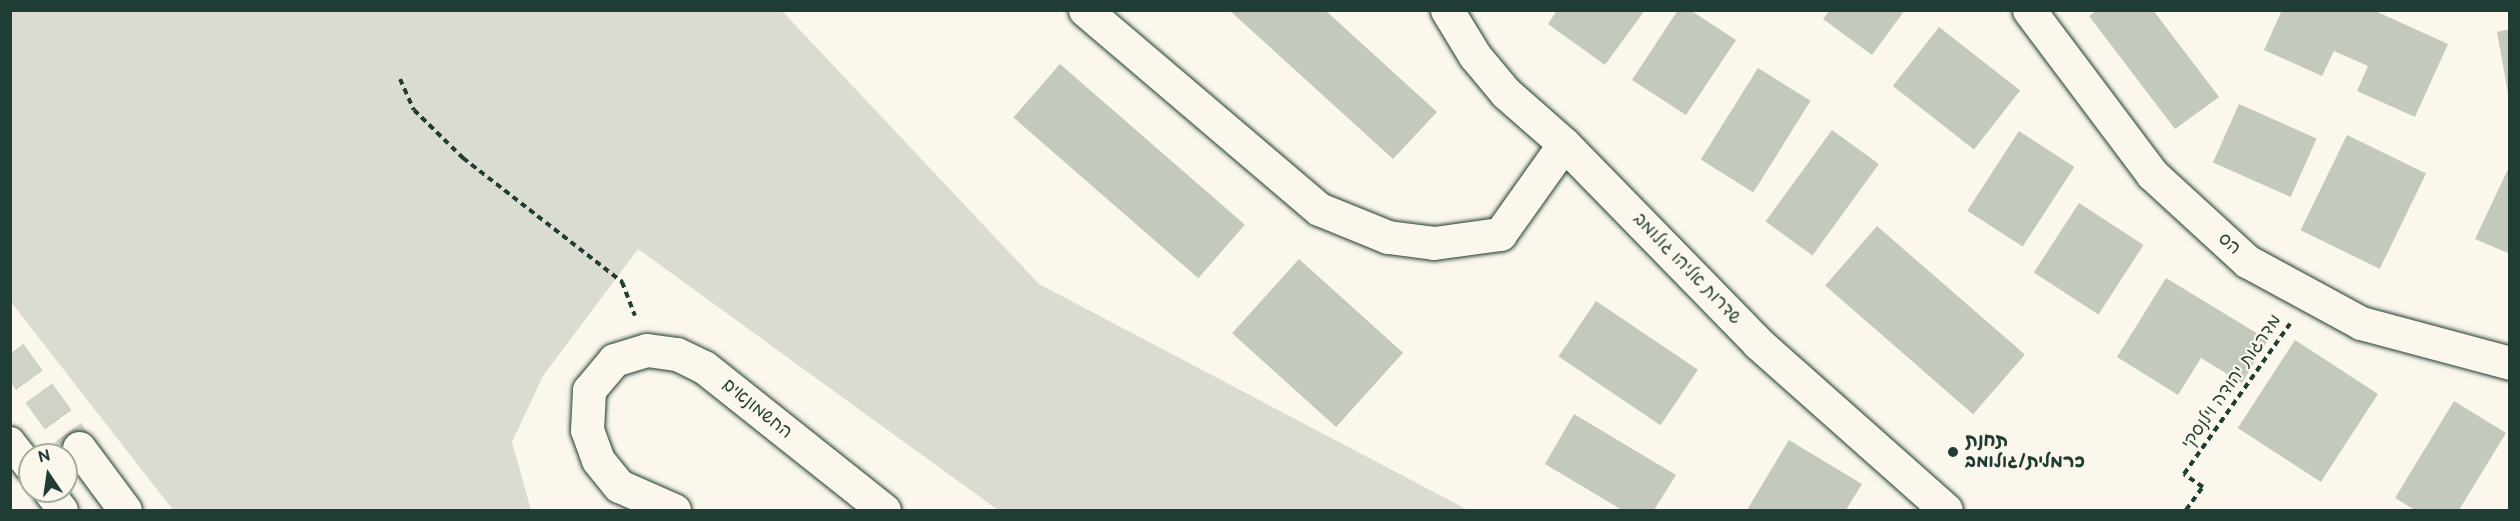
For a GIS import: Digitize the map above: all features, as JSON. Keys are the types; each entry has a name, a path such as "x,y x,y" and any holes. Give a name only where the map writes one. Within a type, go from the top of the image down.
{"street":[{"path":"1085,10 1319,209 1388,237 1434,243 1500,234 1564,144"},
{"name":"שדרות אליהו גולומב","path":"1447,10 1475,56 1506,93 1564,144 1758,343 1946,510"},
{"name":"הס","path":"2029,10 2152,174 2247,261 2361,323 2510,363"},
{"name":"החשמונאים","path":"674,510 619,486 598,460 587,430 589,390 614,360 647,350 677,354 704,367 884,510"},
{"path":"79,448 125,510"}],"path":[{"path":"400,79 414,110 463,158 622,282 647,350"},
{"name":"מדרגות יהודה וילנסקי","path":"2186,510 2203,487 2184,474 2311,294"}],"shaded area":[{"path":"11,10 782,11 1039,284 1468,510 998,510 638,249 543,376 512,442 531,510 173,510 11,302"}],"building":[{"path":"1229,10 1325,10 1437,112 1393,159"},
{"path":"1557,10 1645,10 1605,65 1548,24"},
{"path":"1678,10 1690,10 1736,40 1686,115 1632,80"},
{"path":"1830,10 1905,10 1872,55 1823,19"},
{"path":"2097,10 2153,10 2219,97 2175,129 2089,16"},
{"path":"2282,10 2373,10 2448,44 2415,117 2357,91 2368,66 2334,51 2322,76 2264,50"},
{"path":"1939,27 2020,90 1974,150 1893,86"},
{"path":"2510,29 2510,93 2508,93 2497,32"},
{"path":"1060,64 1245,225 1198,278 1013,118"},
{"path":"1758,68 1811,101 1753,192 1701,160"},
{"path":"2239,104 2317,139 2291,197 2213,162"},
{"path":"1832,130 1879,164 1813,256 1766,221"},
{"path":"2019,131 2074,167 2023,247 1967,211"},
{"path":"2347,135 2426,174 2380,269 2301,230"},
{"path":"2510,165 2510,254 2475,239"},
{"path":"2079,203 2144,245 2098,315 2034,273"},
{"path":"1877,226 2025,355 1973,414 1825,286"},
{"path":"1299,259 1403,353 1336,427 1232,333"},
{"path":"2166,278 2268,340 2242,383 2201,358 2178,395 2117,357"},
{"path":"1596,301 1698,370 1661,425 1559,357"},
{"path":"2295,340 2378,394 2321,482 2238,428"},
{"path":"2454,401 2506,433 2459,510 2415,510 2395,498"},
{"path":"1574,414 1676,475 1654,510 1622,510 1545,464"},
{"path":"1789,440 1862,484 1846,510 1747,510"}],"tunnel":[{"path":"10,353 79,448"}],"place":[{"name":"תחנת כרמלית/גולומב","path":"1953,452"}]}
